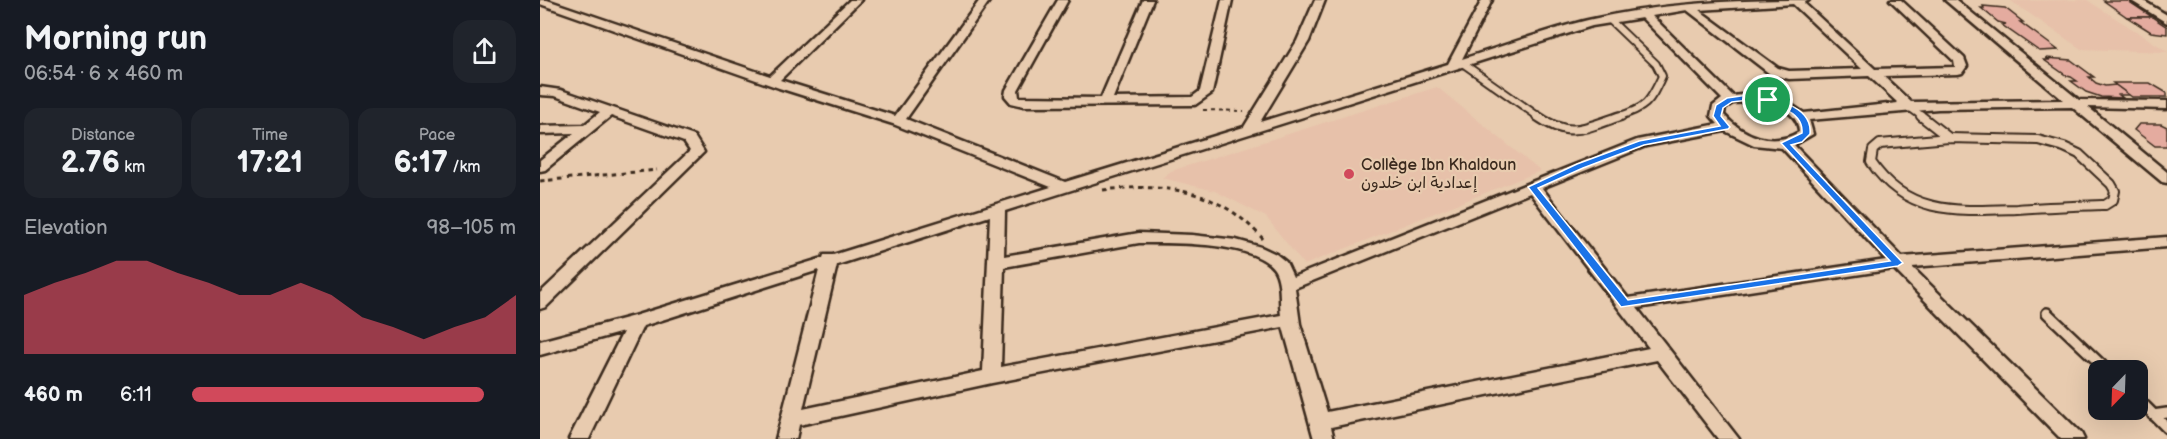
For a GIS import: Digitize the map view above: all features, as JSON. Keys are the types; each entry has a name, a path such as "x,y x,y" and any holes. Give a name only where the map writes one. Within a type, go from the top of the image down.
{"street":[{"path":"773,80 856,0"},
{"path":"898,121 985,0"},
{"path":"1063,0 1012,90 1011,96 1015,100 1024,102 1195,101 1206,93 1227,0"},
{"path":"1105,102 1148,0"},
{"path":"1250,130 1303,40 1320,0"},
{"path":"1457,63 1487,0"},
{"path":"1795,0 1908,106"},
{"path":"540,348 636,322 1564,30 1643,13 1689,7 1804,0"},
{"path":"1689,7 1774,71 1789,75 1952,71 1961,66 1960,60 1895,0"},
{"path":"1950,0 2167,179"},
{"path":"2135,0 2167,20"},
{"path":"540,1 898,121 1064,187"},
{"path":"1643,13 1730,100"},
{"path":"540,91 557,93 689,139 697,152 540,303"},
{"path":"1748,98 1768,100 1787,107 1801,117 1807,125 1806,134 1798,140 1785,143 1753,141 1725,127 1717,116 1719,106 1730,100 1748,98"},
{"path":"1801,117 1870,107 2167,105"},
{"path":"540,167 608,112"},
{"path":"1288,285 1642,143 1725,127"},
{"path":"540,130 587,129"},
{"path":"1785,143 1898,263 2074,439"},
{"path":"1533,187 1729,439"},
{"path":"992,376 998,209"},
{"path":"997,262 1139,238 1227,244 1256,250 1280,266 1288,285 1289,320 1322,430 1663,352"},
{"path":"1625,304 1898,263 2167,242"},
{"path":"786,439 830,260"},
{"path":"792,420 992,376 1289,320"},
{"path":"579,439 636,322"}],"lane":[{"path":"1457,63 1553,127 1577,130 1640,110 1651,100 1662,76 1656,64 1609,20"},
{"path":"1908,106 1949,138 2038,140 2064,147 2079,154 2111,184 2115,191 2113,200 2105,205 1956,211 1939,209 1898,192 1871,162 1873,150 1880,144 1949,138"},
{"path":"2047,313 2096,360"},
{"path":"2148,410 2167,428"},
{"path":"2153,415 2167,413"}],"path":[{"path":"1195,101 1200,108 1206,111 1261,112"},
{"path":"540,181 682,167"},
{"path":"1101,191 1141,187 1164,188 1207,197 1241,215 1255,228 1265,242 1271,258"}],"shaded area":[{"path":"2087,0 2167,52 2081,49 2011,1"},
{"name":"Collège Ibn Khaldoun إعدادية ابن خلدون","path":"1437,87 1540,171 1304,265 1266,217 1215,191 1162,178 1171,171"}],"building":[{"path":"2104,1 2128,1 2152,17 2127,17"},
{"path":"1983,6 2005,8 2058,50 2039,51 2002,25 2006,24 1998,22 1981,8 1984,8"},
{"path":"2127,17 2152,17 2167,27 2167,34 2151,32"},
{"path":"2046,58 2071,60 2094,77 2089,77 2096,83 2105,86 2116,85 2129,95 2119,95 2123,98 2101,97 2086,92 2071,81 2077,81 2044,60 2050,60"},
{"path":"2113,83 2150,83 2167,93 2167,97 2132,97"},
{"path":"2139,124 2161,124 2167,127 2167,146 2155,146 2134,130"}],"place":[{"name":"Collège Ibn Khaldoun إعدادية ابن خلدون","path":"1349,174"}],"route":[{"path":"1748,98 1768,100 1787,107 1801,117 1807,125 1806,134 1798,140 1785,143 1898,263 1625,304 1533,187 1580,166 1642,143 1725,127 1717,116 1719,106 1730,100 1748,98"}]}
